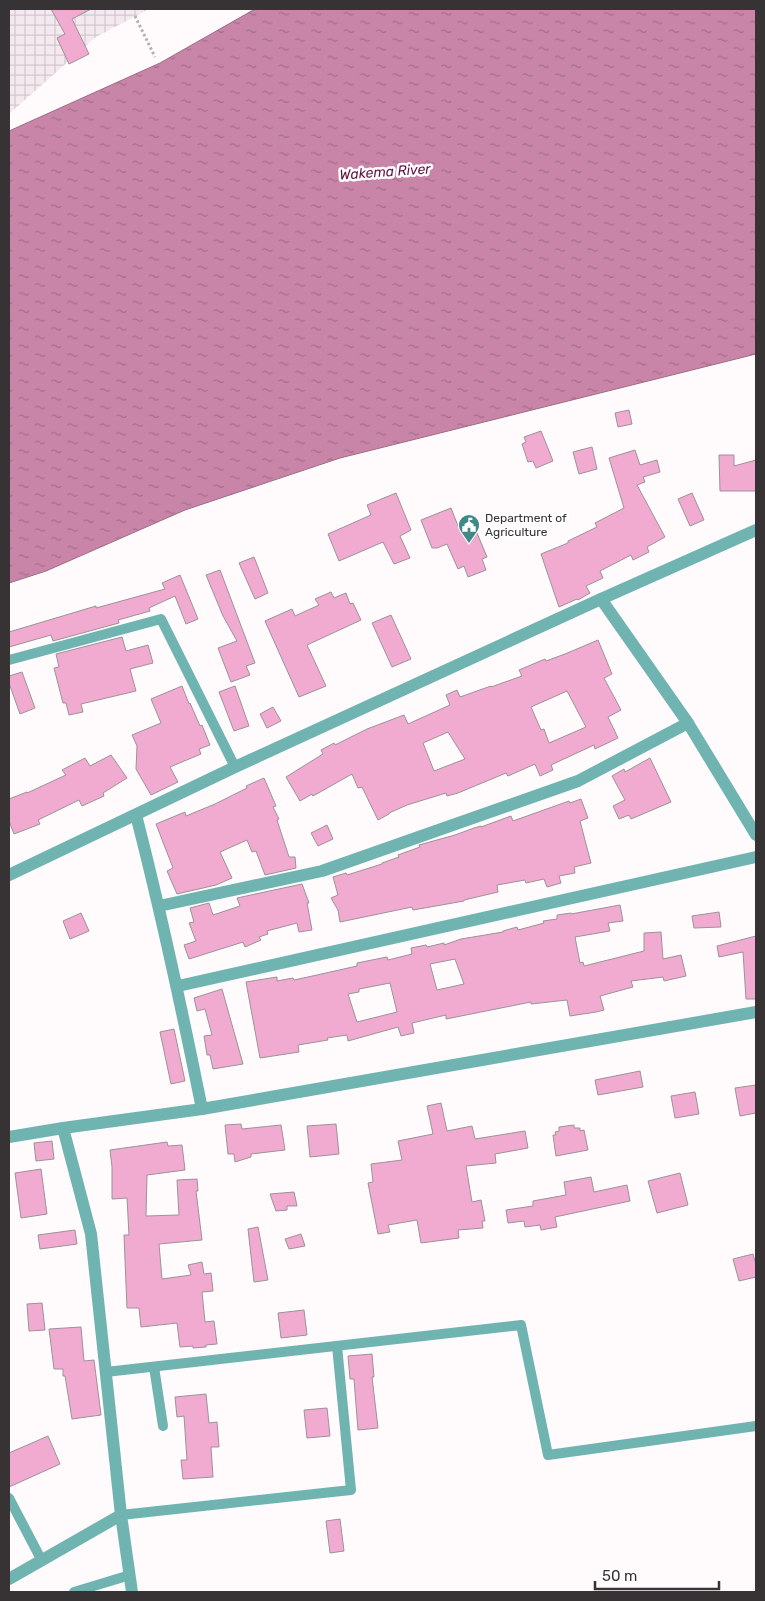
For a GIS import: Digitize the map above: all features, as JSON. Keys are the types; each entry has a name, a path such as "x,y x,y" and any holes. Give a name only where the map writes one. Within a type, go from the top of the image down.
{"street":[{"path":"9,875 235,767 756,530"},
{"path":"601,599 688,723 756,835"},
{"path":"159,906 322,871 578,780 688,723"},
{"path":"136,815 178,986 202,1109"},
{"path":"178,986 756,857"},
{"path":"9,1137 202,1109 756,1012"},
{"path":"63,1128 91,1234 121,1515 132,1592"},
{"path":"9,1579 121,1515"}],"lane":[{"path":"9,660 162,619 235,767"},
{"path":"106,1372 521,1325 548,1455 756,1426"},
{"path":"121,1515 351,1490 337,1346"},
{"path":"154,1367 163,1426"},
{"path":"9,1498 42,1561"},
{"path":"74,1592 130,1575"}],"path":[{"path":"135,16 155,57"}],"shaded area":[{"path":"9,9 149,9 96,37 9,114"}],"water":[{"name":"Wakema River","path":"255,9 756,9 756,354 340,458 185,510 46,571 9,583 9,131 160,63"}],"building":[{"path":"51,9 91,9 72,19 89,54 69,64 57,38 65,34"},
{"path":"629,410 632,424 618,427 615,413"},
{"path":"541,431 553,461 536,468 533,461 528,462 522,444 526,442 524,437"},
{"path":"592,447 597,469 579,474 573,452"},
{"path":"635,450 640,465 657,460 660,472 643,477 645,482 637,485 665,537 647,547 649,552 633,560 631,555 600,571 603,578 586,586 590,593 559,607 541,554 568,543 568,541 597,527 595,523 624,508 609,458"},
{"path":"719,455 734,455 734,466 756,460 756,491 720,491"},
{"path":"396,493 411,530 400,536 410,558 394,564 383,542 339,561 328,534 371,515 367,505"},
{"path":"692,493 704,520 690,526 678,499"},
{"path":"451,508 458,526 470,521 475,534 477,533 487,557 482,559 486,570 468,577 464,566 458,569 447,544 432,548 421,520"},
{"path":"254,557 268,593 255,599 239,563"},
{"path":"220,570 255,663 246,666 250,675 231,682 218,648 237,641 223,616 206,575"},
{"path":"180,575 198,619 186,624 175,596 149,608 150,611 118,620 119,623 53,641 51,635 9,647 9,632 96,606 96,608 165,589 162,583"},
{"path":"331,592 334,598 346,593 350,604 353,603 361,620 307,645 326,686 299,697 265,621 292,609 295,616 319,605 315,599"},
{"path":"391,615 411,659 392,667 372,623"},
{"path":"122,637 126,651 148,645 153,663 130,669 136,691 81,704 83,712 69,715 66,703 63,703 54,668 59,667 56,654"},
{"path":"598,640 612,674 604,678 621,710 608,717 618,738 595,749 594,745 551,765 553,770 540,776 535,764 508,776 506,773 458,793 447,796 446,793 407,805 378,820 362,787 358,788 352,774 313,796 312,794 300,801 286,777 323,754 321,750 334,743 335,745 367,729 404,715 408,724 450,705 446,695 457,690 460,697 491,687 522,676 519,670 545,659 546,661","holes":["567,691 586,727 549,743 544,729 541,730 531,707","448,732 465,759 434,771 423,743"]},
{"path":"22,672 35,708 20,714 9,683 9,676"},
{"path":"182,686 210,745 199,749 201,754 170,767 178,782 151,795 136,769 137,746 132,735 161,723 151,699"},
{"path":"235,686 249,726 234,731 219,692"},
{"path":"273,707 281,721 267,728 260,714"},
{"path":"111,755 127,778 103,793 104,796 82,806 79,800 38,820 40,824 14,834 9,821 9,799 66,775 62,770 85,758 90,766"},
{"path":"650,758 671,802 631,819 629,815 619,819 613,806 625,800 612,776 624,769 625,772"},
{"path":"264,778 276,806 273,807 279,819 277,820 289,857 295,857 296,868 265,875 256,851 252,852 247,840 220,852 232,878 216,885 177,894 167,871 173,868 156,824 185,812 186,816 215,804"},
{"path":"581,799 588,818 580,821 591,863 574,867 575,873 559,876 561,883 547,887 544,879 526,883 525,880 497,885 498,892 464,901 413,910 412,907 340,922 338,910 331,898 338,895 333,877 346,873 347,875 382,864 399,857 398,855 420,847 419,845 511,816 513,821 569,801 570,803"},
{"path":"327,825 333,839 318,846 311,833"},
{"path":"302,884 309,903 307,903 312,930 299,932 297,923 267,931 268,934 259,937 261,940 245,947 243,942 189,959 184,945 196,941 189,923 194,922 190,908 209,903 213,915 240,906 237,898"},
{"path":"620,905 623,921 608,923 610,931 575,937 580,963 583,962 584,966 644,951 644,933 661,932 663,959 681,955 686,976 664,981 663,977 631,981 633,987 600,996 604,1010 596,1012 570,1016 567,1000 531,1004 531,1002 446,1019 446,1015 412,1023 414,1033 401,1036 398,1027 348,1041 347,1035 327,1038 328,1040 298,1045 299,1052 260,1058 246,982 277,977 277,981 293,978 294,980 357,966 357,963 387,957 388,960 412,954 411,948 444,943 444,945 461,939 503,932 517,927 518,930 544,923 543,921 557,919 557,915","holes":["455,959 464,984 437,990 430,964","390,983 397,1012 357,1022 348,994 359,992 359,989"]},
{"path":"719,912 721,927 694,928 692,916"},
{"path":"81,913 89,931 70,939 63,921"},
{"path":"756,936 756,999 746,999 743,952 719,957 717,946"},
{"path":"222,989 243,1064 213,1069 210,1055 207,1055 204,1036 212,1035 205,1009 197,1011 194,998"},
{"path":"174,1029 185,1081 171,1084 160,1032"},
{"path":"640,1071 643,1087 598,1095 595,1080"},
{"path":"756,1085 756,1113 740,1116 735,1088"},
{"path":"695,1092 699,1114 675,1118 671,1096"},
{"path":"441,1103 447,1131 472,1126 475,1139 525,1131 528,1148 495,1154 496,1163 466,1166 472,1202 481,1200 485,1221 482,1221 483,1228 458,1230 459,1238 421,1243 417,1220 388,1225 390,1232 378,1234 368,1183 373,1182 371,1164 402,1160 398,1141 433,1134 427,1106"},
{"path":"241,1124 242,1129 281,1125 285,1150 251,1154 251,1157 235,1162 234,1154 228,1154 225,1125"},
{"path":"336,1124 339,1154 310,1157 307,1126"},
{"path":"574,1125 574,1128 580,1128 580,1131 584,1130 588,1150 556,1156 553,1135 556,1135 555,1132 559,1131 559,1127"},
{"path":"52,1141 54,1159 36,1161 34,1143"},
{"path":"167,1142 168,1146 182,1145 185,1170 147,1175 146,1216 179,1215 177,1180 197,1179 198,1191 196,1191 202,1240 159,1244 162,1279 191,1275 188,1265 202,1262 204,1274 211,1273 213,1291 202,1292 205,1322 214,1321 217,1344 206,1345 206,1347 180,1347 177,1323 141,1327 139,1308 127,1308 124,1235 129,1235 127,1198 112,1199 110,1150"},
{"path":"41,1169 47,1214 21,1218 15,1173"},
{"path":"680,1173 688,1205 657,1213 648,1181"},
{"path":"591,1177 594,1192 627,1185 630,1201 555,1217 557,1227 541,1230 540,1225 525,1227 524,1221 508,1223 506,1210 533,1206 533,1201 566,1195 564,1182"},
{"path":"294,1192 297,1206 287,1206 287,1210 276,1211 270,1194"},
{"path":"258,1227 268,1280 254,1282 248,1229"},
{"path":"75,1230 77,1244 40,1249 38,1235"},
{"path":"301,1234 305,1246 289,1249 285,1239"},
{"path":"753,1254 756,1265 756,1277 739,1281 733,1259"},
{"path":"42,1303 45,1330 29,1331 27,1304"},
{"path":"304,1310 307,1335 281,1338 278,1313"},
{"path":"81,1327 84,1361 94,1360 101,1415 72,1419 63,1369 54,1369 49,1329"},
{"path":"372,1354 374,1377 372,1377 378,1428 358,1430 354,1379 350,1379 348,1356"},
{"path":"206,1394 209,1423 217,1422 219,1447 211,1447 213,1477 183,1479 181,1460 187,1460 184,1416 177,1417 175,1397"},
{"path":"327,1408 330,1436 307,1438 304,1410"},
{"path":"48,1436 60,1464 9,1487 9,1453"},
{"path":"340,1519 344,1551 330,1553 326,1521"}],"place":[{"name":"Department of Agriculture","path":"469,544"}]}
